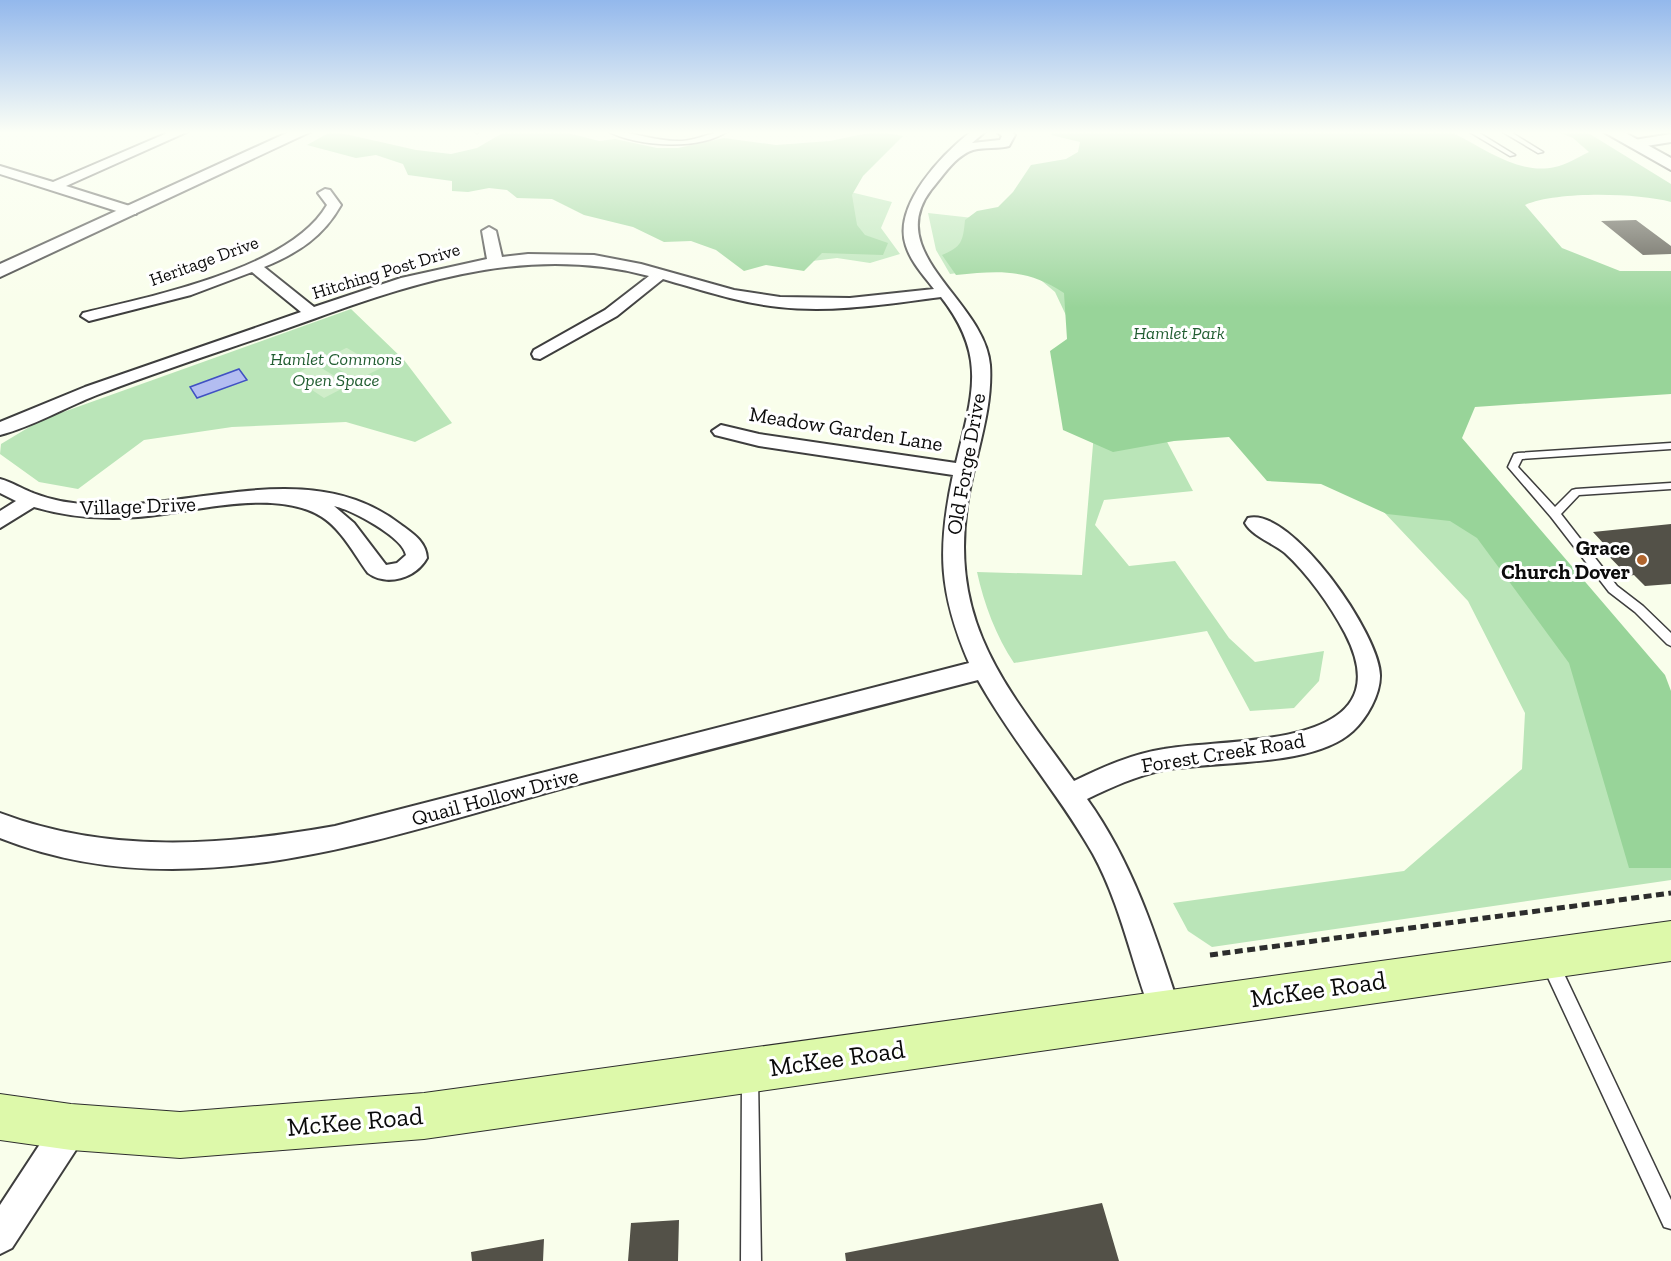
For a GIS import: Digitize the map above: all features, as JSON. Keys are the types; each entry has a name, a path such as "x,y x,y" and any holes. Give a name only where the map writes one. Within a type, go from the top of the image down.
{"main road":[{"name":"McKee Road","path":"0,1117 71,1127 180,1135 424,1116 1671,941"}],"street":[{"path":"62,190 132,211"},
{"path":"0,271 177,190"},
{"name":"Old Forge Drive","path":"924,190 913,206 908,227 910,241 961,315 979,349 982,367 979,404 952,531 952,566 956,595 984,669 1002,702 1100,842 1119,876 1134,913 1165,1011"},
{"name":"Heritage Drive","path":"89,316 133,307 255,267 295,244 328,218 334,205 325,193"},
{"path":"489,231 495,260"},
{"name":"Hitching Post Drive","path":"0,429 85,392 418,278 495,260 572,258 619,264 740,296 810,304 869,302 943,292"},
{"path":"255,267 313,314"},
{"path":"540,354 611,313 660,274"},
{"name":"Meadow Garden Lane","path":"721,431 759,440 848,451 964,470"},
{"name":"Village Drive","path":"0,485 31,500 83,511 108,512 281,496 337,500 374,514 411,543 417,558 404,570 382,573 375,568 334,514 310,502 281,496"},
{"path":"0,521 31,500"},
{"name":"Forest Creek Road","path":"1069,796 1135,765 1296,744 1321,737 1340,727 1355,712 1365,693 1369,676 1366,655 1356,632 1304,556 1256,523"},
{"name":"Quail Hollow Drive","path":"0,825 51,842 117,854 158,857 215,856 283,849 335,840 529,786 984,669"},
{"path":"0,1236 71,1127"}],"lane":[{"path":"1671,446 1518,456 1513,467 1555,513 1613,589 1639,609 1671,641"},
{"path":"1555,513 1576,492 1671,486"},
{"path":"1547,957 1671,1220"},
{"path":"750,1070 751,1261"}],"path":[{"path":"1210,955 1671,893"}],"green space":[{"path":"452,190 479,190 468,192"},
{"path":"507,190 855,190 852,195 857,225 865,235 888,243 883,255 822,253 804,271 766,265 744,271 716,250 691,241 664,242 633,227 584,215 552,199 517,198"},
{"path":"815,190 841,190 892,202 881,228 900,254 870,263 837,258 796,263"},
{"path":"1014,190 1671,190 1671,202 1618,195 1597,195 1557,197 1525,205 1562,248 1620,271 1671,271 1671,394 1475,407 1462,438 1665,675 1671,691 1671,868 1629,868 1569,663 1477,538 1450,521 1387,514 1321,484 1267,481 1229,437 1174,441 1113,452 1063,430 1050,351 1067,339 1064,293 1025,275 999,272 956,275 942,255 958,246 965,220 977,211 998,207"},
{"name":"Hamlet Park","path":"928,213 1000,221 1501,516 1671,850 1671,880 1212,947 1188,931 1173,903 1404,871 1522,769 1525,713 1468,601 1364,491 1226,423 1165,438 1193,491 1104,500 1095,525 1129,566 1175,561 1229,638 1255,662 1324,651 1319,681 1294,708 1250,711 1207,631 1014,663 991,619 977,572 1082,575 1095,421 1080,345 1055,292 1023,265 950,274 936,250"},
{"name":"Hamlet Commons Open Space","path":"351,309 404,360 452,423 415,442 346,422 232,427 144,440 78,489 39,482 0,454 1,444 41,420"},
{"path":"347,348 381,368 357,380 323,360"},
{"path":"315,364 349,385 324,398 291,376"}],"water":[{"path":"239,369 247,380 197,398 190,387"}],"building":[{"path":"1636,220 1671,246 1671,254 1643,255 1601,221"},
{"name":"Grace Church Dover","path":"1671,524 1671,584 1645,586 1634,575 1628,576 1598,545 1604,544 1593,532"},
{"path":"1102,1203 1119,1261 846,1261 845,1253"},
{"path":"679,1220 678,1261 628,1261 631,1223"},
{"path":"544,1239 543,1261 472,1261 471,1252"}],"place":[{"name":"Grace Church Dover","path":"1642,560"}]}
